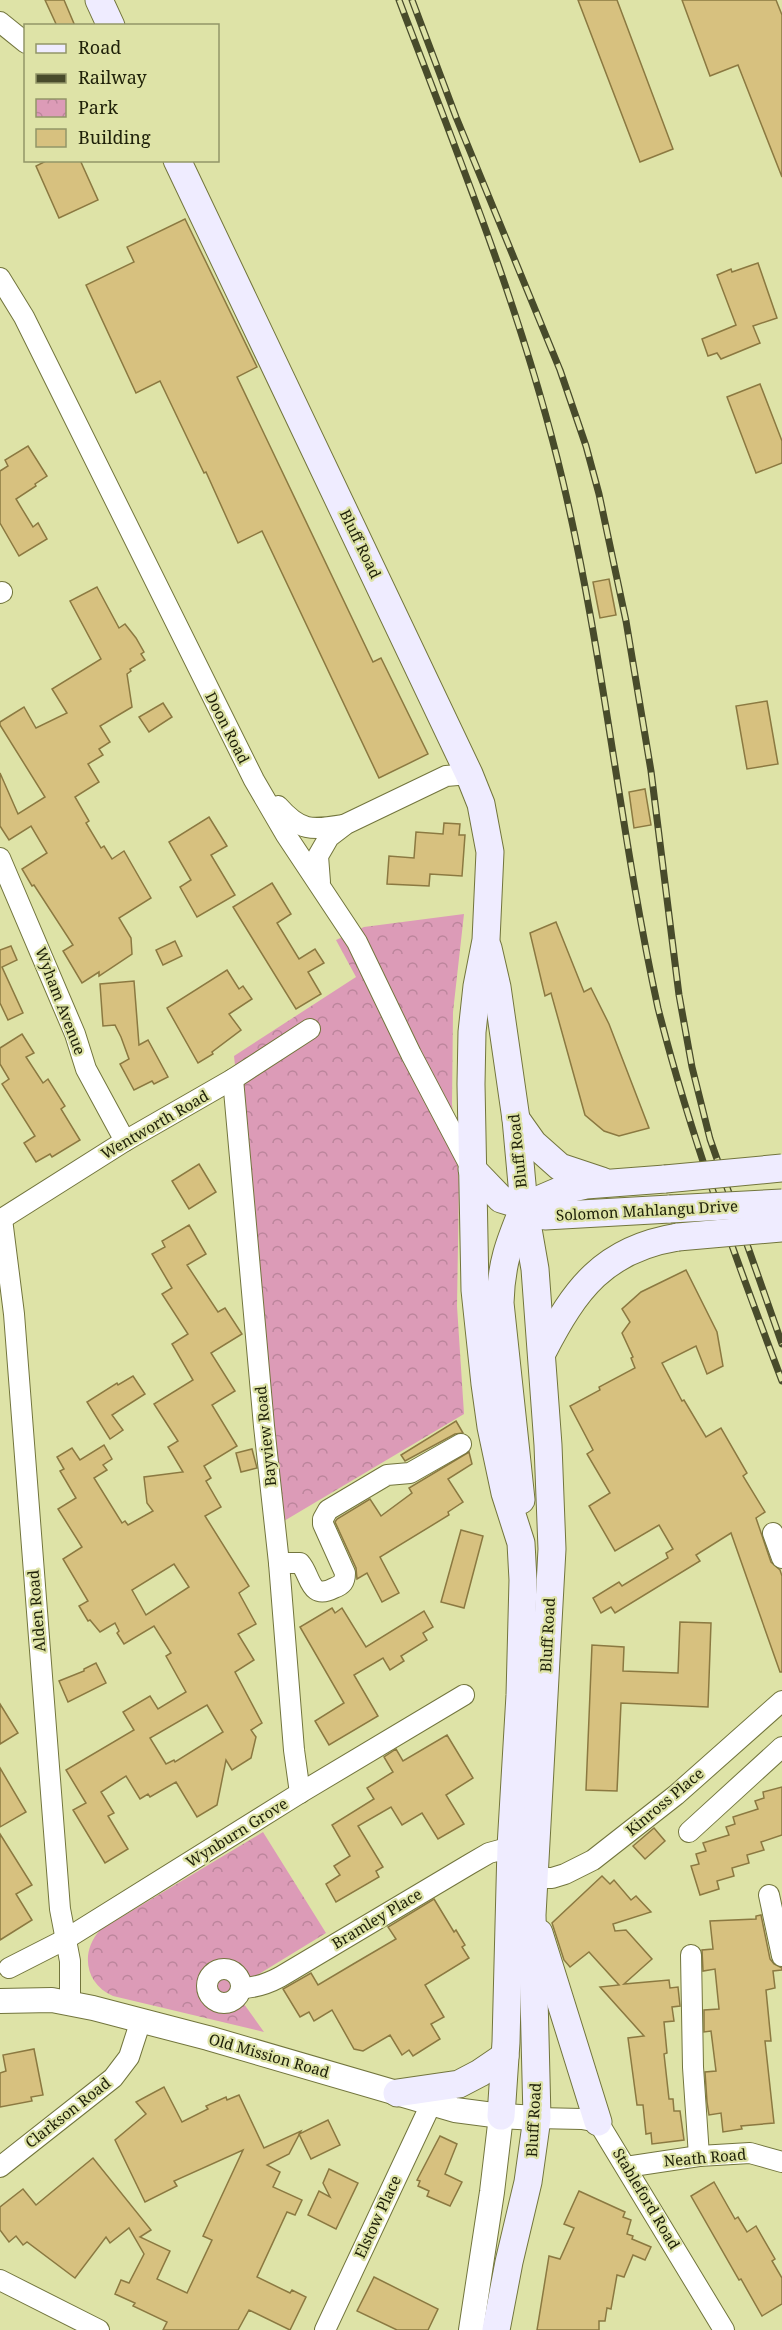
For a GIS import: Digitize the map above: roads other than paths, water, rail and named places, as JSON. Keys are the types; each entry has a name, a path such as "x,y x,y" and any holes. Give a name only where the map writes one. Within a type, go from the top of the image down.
{"main road":[{"path":"99,0 110,24"},
{"name":"Bluff Road","path":"178,162 469,774 481,804 490,852 486,940 477,986 472,1032 475,1290 485,1384 505,1492 521,1543 523,1580 501,2116"},
{"name":"Bluff Road","path":"486,940 497,987 516,1119 524,1206 535,1269 543,1351 552,1548 532,1915 537,2118 528,2182 496,2330"},
{"path":"516,1119 533,1143 560,1167 612,1184"},
{"name":"Solomon Mahlangu Drive","path":"524,1206 559,1191 586,1185 782,1168"},
{"path":"472,1169 501,1199 524,1206 505,1255 501,1276 500,1303 521,1489 521,1543"},
{"name":"Solomon Mahlangu Drive","path":"524,1206 545,1216 782,1203"},
{"path":"543,1351 564,1311 586,1282 615,1259 651,1241 782,1228"},
{"path":"532,1915 549,1960 598,2122"},
{"path":"397,2093 459,2084 505,2056"}],"street":[{"path":"0,22 24,40"},
{"name":"Doon Road","path":"0,278 24,317 254,780 286,835 357,942 411,1054 472,1169"},
{"path":"320,886 318,856 329,837 346,824 446,776 469,774"},
{"path":"254,780 287,818 296,825 307,829 346,824"},
{"name":"Wyham Avenue","path":"0,858 75,1034 86,1069 125,1141"},
{"name":"Wentworth Road","path":"1,1219 125,1141 234,1079 310,1029"},
{"name":"Bayview Road","path":"234,1079 264,1426 300,1793"},
{"name":"Alden Road","path":"1,1219 14,1314 60,1910 71,1969 70,2003"},
{"path":"279,1563 300,1563 311,1586 317,1590 328,1591 341,1585 345,1574 323,1524 323,1518 328,1510 387,1474 410,1473 460,1444"},
{"path":"773,1533 782,1558"},
{"name":"Wynburn Grove","path":"9,1968 66,1939 300,1793 464,1695"},
{"name":"Kinross Place","path":"534,1878 552,1878 593,1860 676,1795 779,1709"},
{"path":"688,1832 782,1747"},
{"name":"Bramley Place","path":"241,1988 268,1984 489,1853 511,1847"},
{"path":"769,1895 782,1956"},
{"path":"691,1955 693,2067 699,2156"},
{"name":"Old Mission Road","path":"0,2001 44,2000 70,2003 141,2020 455,2110 537,2118"},
{"name":"Clarkson Road","path":"0,2167 113,2078 129,2057 141,2020"},
{"name":"Elstow Place","path":"325,2330 431,2104"},
{"name":"Bluff Road","path":"471,2330 501,2116"},
{"path":"537,2118 582,2119 598,2122"},
{"name":"Stableford Road","path":"598,2122 724,2330"},
{"name":"Neath Road","path":"626,2167 699,2156 750,2153 782,2162"},
{"path":"0,2280 99,2330"}],"railway":[{"path":"399,0 489,238 547,420 563,482 590,613 633,877 658,1008 699,1150 782,1381"},
{"path":"412,0 456,117 560,370 586,446 599,494 626,621 651,771 679,995 692,1067 710,1139 782,1344"}]}
